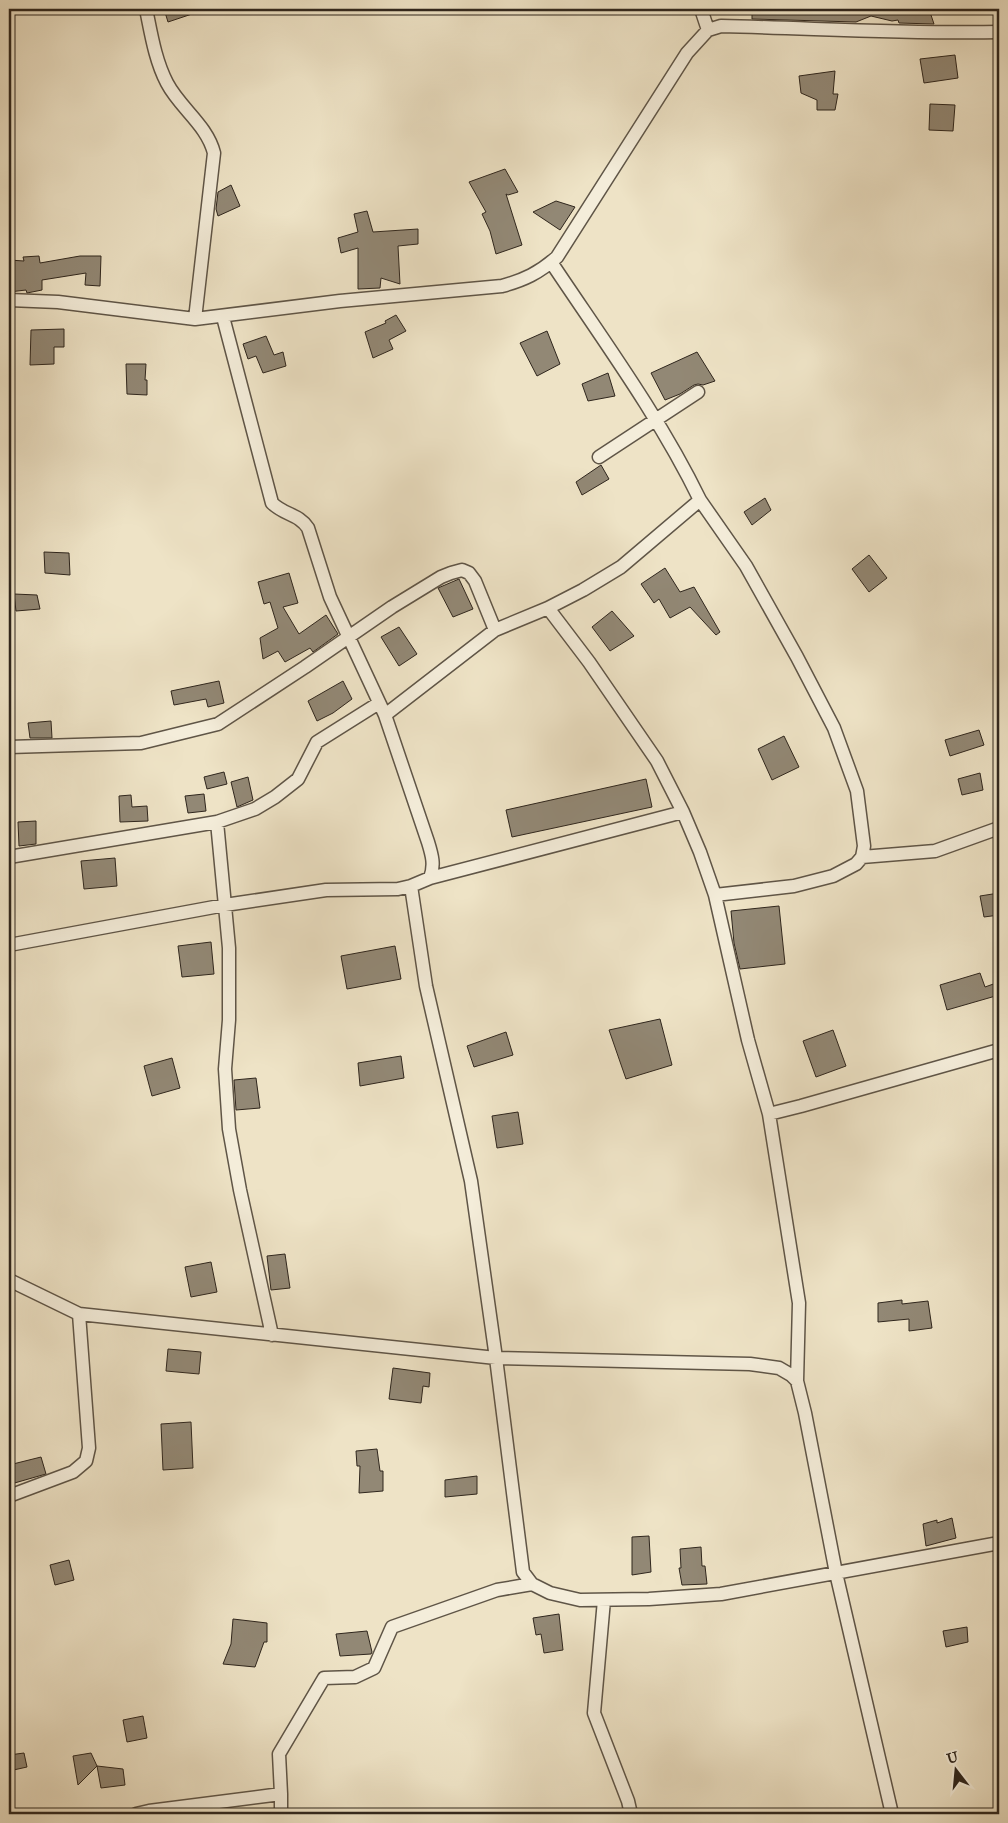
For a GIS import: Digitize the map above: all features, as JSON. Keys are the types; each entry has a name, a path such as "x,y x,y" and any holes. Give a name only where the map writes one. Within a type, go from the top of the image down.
{"street":[{"path":"146,9 156,55 167,84 206,134 214,152 195,319"},
{"path":"701,9 708,30"},
{"path":"9,300 58,302 195,319 340,301 502,286 522,281 551,262 565,245 687,52 708,30 721,26 948,33 999,32"},
{"path":"551,262 655,419 700,500 746,566 798,657 834,728 858,791 864,846 862,858 856,864 833,876 794,886 715,895"},
{"path":"223,317 272,503 279,509 303,520 308,528 330,597 347,638 382,709 434,863 430,878"},
{"path":"599,457 698,392"},
{"path":"9,857 217,822 255,809 275,797 298,779 316,742 382,709 495,630 548,608 583,590 621,566 700,500"},
{"path":"9,747 141,743 218,724 392,607 440,577 462,570 469,573 475,581 495,630"},
{"path":"548,608 589,662 657,761 684,812 715,895 748,1040 769,1114 799,1303 797,1382 805,1413 836,1573 892,1814"},
{"path":"9,945 225,905 326,890 398,889 430,878 684,812"},
{"path":"217,822 229,948 229,1020 225,1069 229,1129 240,1190 272,1335"},
{"path":"862,858 935,851 999,828"},
{"path":"411,886 426,986 471,1181 523,1572 532,1584 550,1593 580,1600 720,1594 999,1543"},
{"path":"769,1114 999,1050"},
{"path":"9,1280 78,1314 496,1358 750,1364 779,1368 791,1375 797,1382"},
{"path":"9,1496 73,1472 86,1461 89,1448 78,1314"},
{"path":"779,1368 798,1363"},
{"path":"281,1814 279,1754 324,1678 356,1677 374,1668 392,1627 497,1590 532,1584"},
{"path":"604,1600 594,1713 628,1801 631,1814"},
{"path":"136,1814 149,1810 281,1794"}],"building":[{"path":"164,9 201,9 201,11 168,22"},
{"path":"752,9 929,9 934,24 899,23 898,20 892,21 871,16 856,22 752,19"},
{"path":"955,55 958,78 924,83 920,59"},
{"path":"835,71 833,94 838,94 835,110 817,110 817,100 801,93 799,76"},
{"path":"930,104 955,105 953,131 929,130"},
{"path":"505,169 518,192 506,194 522,245 496,254 490,231 482,214 486,212 469,182"},
{"path":"231,185 240,206 218,216 216,209 218,192"},
{"path":"556,201 575,207 560,230 533,212"},
{"path":"367,211 373,232 418,229 418,244 398,246 400,284 381,278 380,288 358,289 358,248 341,253 338,238 358,232 354,214"},
{"path":"39,256 40,263 80,256 101,256 100,286 85,285 86,273 42,280 42,290 27,293 26,290 9,292 9,260 24,261 23,257"},
{"path":"396,315 406,331 389,340 393,349 373,358 365,332 386,323 385,321"},
{"path":"64,329 64,347 54,347 54,364 30,365 31,330"},
{"path":"547,331 560,364 537,376 520,343"},
{"path":"266,336 274,355 283,352 286,366 263,373 256,356 248,359 243,344"},
{"path":"697,352 715,381 703,385 694,385 680,394 665,400 651,373"},
{"path":"126,364 146,364 145,380 147,380 147,395 127,394"},
{"path":"608,373 615,396 588,401 582,384"},
{"path":"601,465 609,479 582,495 576,482"},
{"path":"765,498 771,510 752,525 744,512"},
{"path":"44,552 69,553 70,575 45,573"},
{"path":"869,555 887,578 869,592 852,569"},
{"path":"665,568 680,592 694,587 720,632 716,635 690,607 670,618 659,599 654,603 641,584"},
{"path":"289,573 298,603 283,607 299,634 326,615 338,634 313,652 310,648 285,662 278,651 263,659 260,638 278,628 270,602 264,604 258,582"},
{"path":"459,579 473,609 453,617 438,588"},
{"path":"14,594 37,595 40,609 16,611"},
{"path":"612,611 634,636 610,651 592,627"},
{"path":"399,627 417,654 399,666 381,637"},
{"path":"219,681 224,703 208,707 206,699 174,705 171,691"},
{"path":"343,681 352,699 333,713 317,721 308,701"},
{"path":"51,721 52,738 30,738 28,723"},
{"path":"979,730 984,745 950,756 945,740"},
{"path":"784,736 799,767 772,780 758,749"},
{"path":"224,772 227,784 207,789 204,777"},
{"path":"980,773 983,790 962,795 958,779"},
{"path":"248,777 253,800 237,807 231,782"},
{"path":"646,779 652,807 512,837 506,810"},
{"path":"204,794 206,811 188,813 185,796"},
{"path":"131,795 132,807 147,806 148,821 120,822 119,796"},
{"path":"36,821 36,844 19,846 18,822"},
{"path":"115,858 117,886 84,889 81,861"},
{"path":"999,893 999,915 984,917 980,896"},
{"path":"779,906 785,964 740,969 734,943 731,911"},
{"path":"211,942 214,974 182,977 178,946"},
{"path":"395,946 401,979 347,989 341,956"},
{"path":"980,973 985,987 999,982 999,995 947,1010 940,985"},
{"path":"660,1019 672,1065 626,1079 609,1030"},
{"path":"833,1030 846,1066 816,1077 803,1041"},
{"path":"506,1032 513,1055 474,1067 467,1046"},
{"path":"401,1056 404,1078 360,1086 358,1063"},
{"path":"172,1058 180,1088 152,1096 144,1066"},
{"path":"256,1078 260,1108 236,1110 234,1080"},
{"path":"518,1112 523,1144 497,1148 492,1116"},
{"path":"285,1254 290,1288 271,1290 267,1256"},
{"path":"211,1262 217,1292 191,1297 185,1267"},
{"path":"902,1300 902,1304 928,1301 932,1328 909,1331 909,1319 878,1322 878,1303"},
{"path":"168,1349 201,1352 199,1374 166,1371"},
{"path":"393,1368 430,1373 429,1387 423,1386 421,1403 389,1399"},
{"path":"191,1422 193,1468 163,1470 161,1424"},
{"path":"377,1449 380,1471 383,1471 383,1491 359,1493 360,1466 357,1466 356,1451"},
{"path":"41,1457 46,1474 11,1484 9,1465"},
{"path":"477,1476 477,1494 445,1497 445,1480"},
{"path":"952,1518 956,1538 926,1546 923,1524 937,1520 937,1523"},
{"path":"649,1536 651,1572 632,1575 632,1537"},
{"path":"701,1547 702,1566 705,1566 707,1584 682,1585 679,1568 681,1568 680,1549"},
{"path":"69,1560 74,1580 55,1585 50,1565"},
{"path":"559,1614 563,1650 544,1653 541,1634 536,1635 533,1618"},
{"path":"233,1619 267,1623 267,1642 264,1642 255,1667 223,1664 231,1644"},
{"path":"967,1627 968,1642 946,1647 943,1631"},
{"path":"367,1631 371,1654 340,1656 336,1634"},
{"path":"143,1716 147,1738 127,1742 123,1720"},
{"path":"24,1753 27,1767 9,1771 9,1755"},
{"path":"91,1753 97,1766 78,1785 73,1756"},
{"path":"97,1766 123,1769 125,1785 101,1788"}]}
